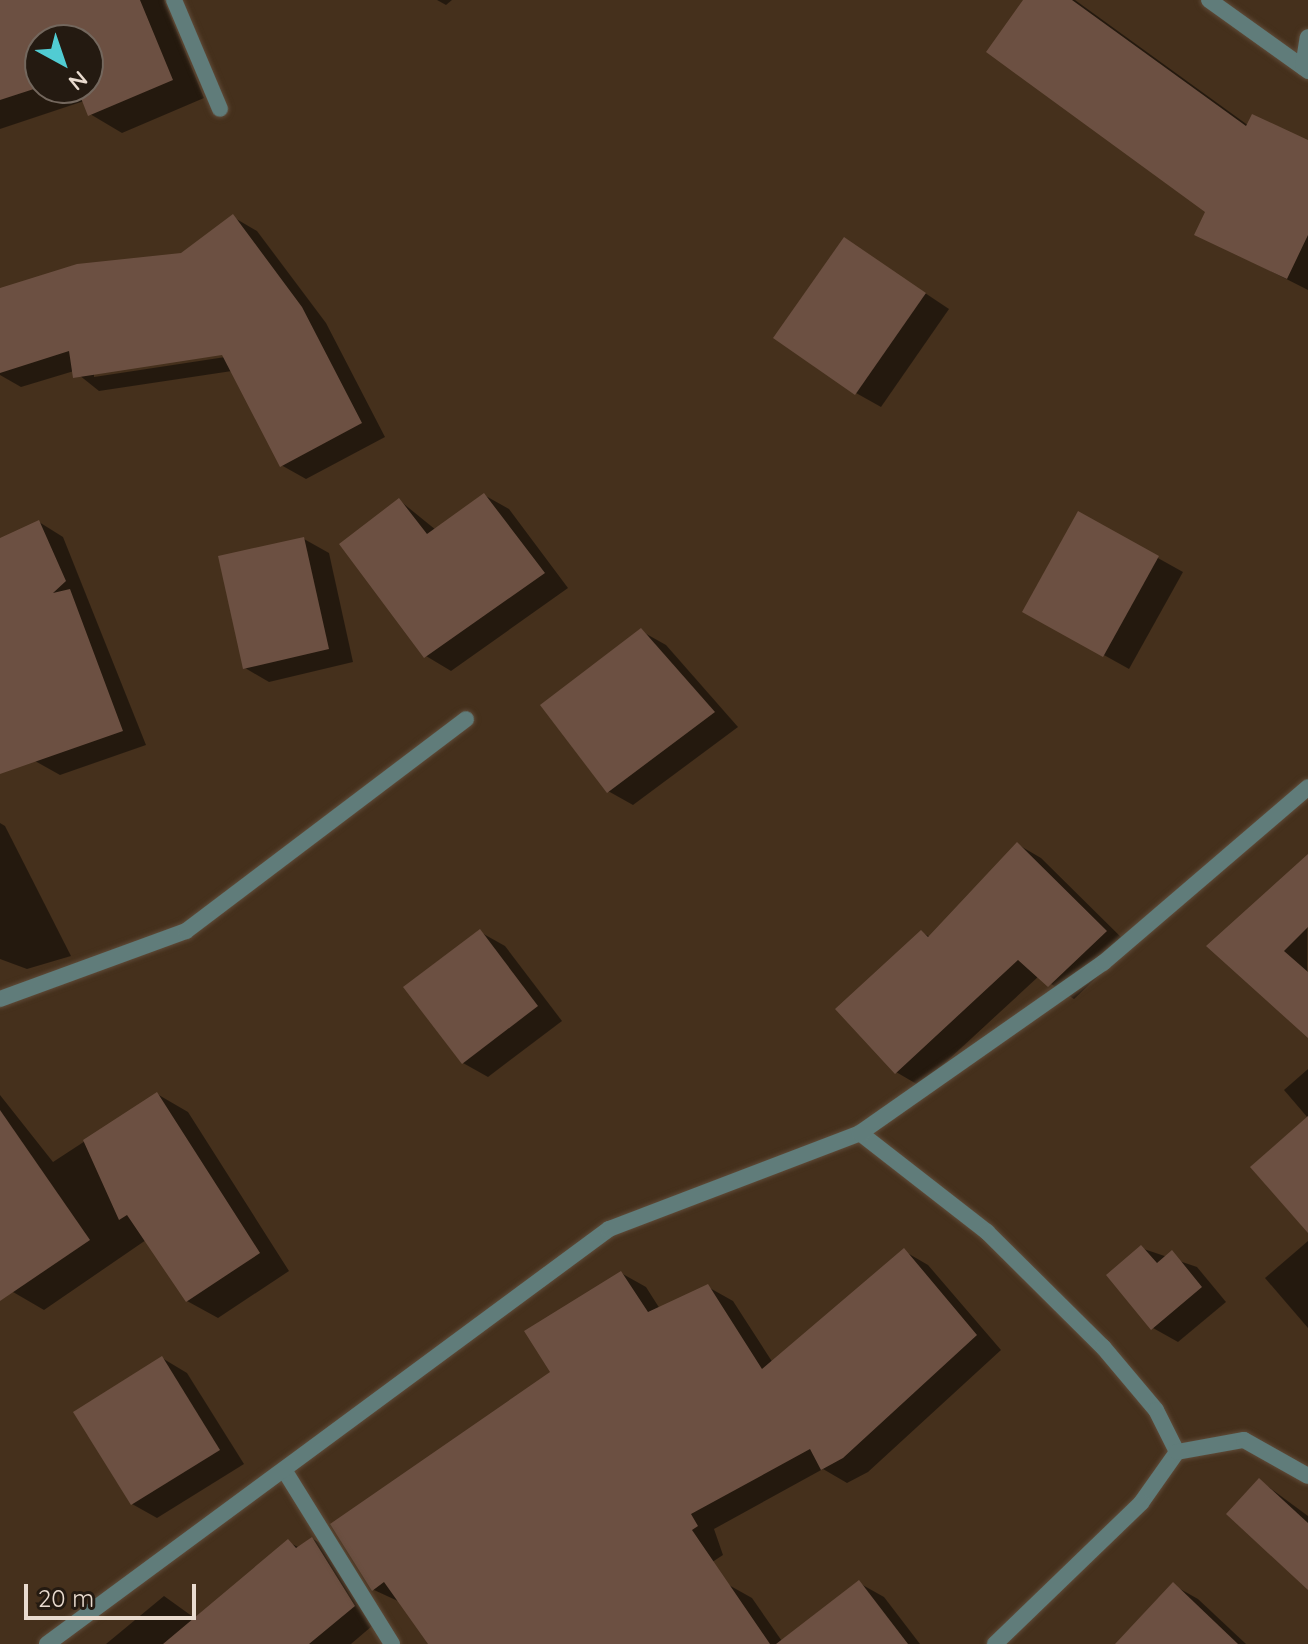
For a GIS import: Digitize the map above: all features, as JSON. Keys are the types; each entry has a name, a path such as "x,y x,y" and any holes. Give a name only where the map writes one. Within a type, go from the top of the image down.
{"street":[{"path":"174,0 220,109"},
{"path":"1209,0 1305,69"},
{"path":"1305,69 1308,37"},
{"path":"0,999 186,931 466,719"},
{"path":"47,1644 169,1549 286,1473 609,1229 860,1133 1103,963 1308,787"},
{"path":"860,1133 987,1232 1103,1347 1156,1410 1177,1452"},
{"path":"995,1644 1141,1503 1177,1452 1244,1440 1308,1476"},
{"path":"286,1473 392,1644"}],"building":[{"path":"0,0 140,0 173,80 88,116 83,104 104,104 104,24 24,24 24,92 0,100"},
{"path":"1023,0 1072,0 1246,126 1252,114 1308,140 1308,235 1287,279 1194,235 1205,212 986,52"},
{"path":"233,214 302,307 362,423 280,467 222,355 73,378 69,351 0,373 0,288 77,264 181,253"},
{"path":"844,237 926,293 855,395 773,338"},
{"path":"484,493 545,573 424,658 339,544 399,498 427,534"},
{"path":"1078,511 1159,556 1103,657 1022,612"},
{"path":"39,520 66,581 53,593 70,589 123,731 0,774 0,538"},
{"path":"304,537 329,649 243,669 218,556"},
{"path":"641,628 715,712 607,793 540,705"},
{"path":"1017,842 1107,931 1048,987 1018,960 895,1074 835,1009 921,930 928,937"},
{"path":"1308,854 1308,927 1284,951 1308,972 1308,1038 1206,946"},
{"path":"480,929 538,1006 462,1064 403,987"},
{"path":"157,1092 260,1253 186,1302 127,1215 119,1220 83,1140"},
{"path":"0,1110 90,1240 0,1301"},
{"path":"1308,1116 1308,1233 1250,1167"},
{"path":"1141,1245 1157,1263 1172,1250 1202,1287 1151,1330 1106,1275"},
{"path":"904,1248 977,1335 843,1458 821,1470 810,1449 691,1514 698,1526 692,1530 770,1644 428,1644 384,1582 372,1591 330,1524 550,1372 524,1331 621,1271 648,1312 708,1284 762,1369"},
{"path":"162,1356 220,1450 131,1505 73,1412"},
{"path":"1259,1478 1308,1523 1308,1590 1226,1514"},
{"path":"312,1537 355,1606 309,1644 163,1644 288,1539 296,1548"},
{"path":"859,1580 908,1644 776,1644"},
{"path":"1173,1582 1238,1644 1115,1644"}]}
